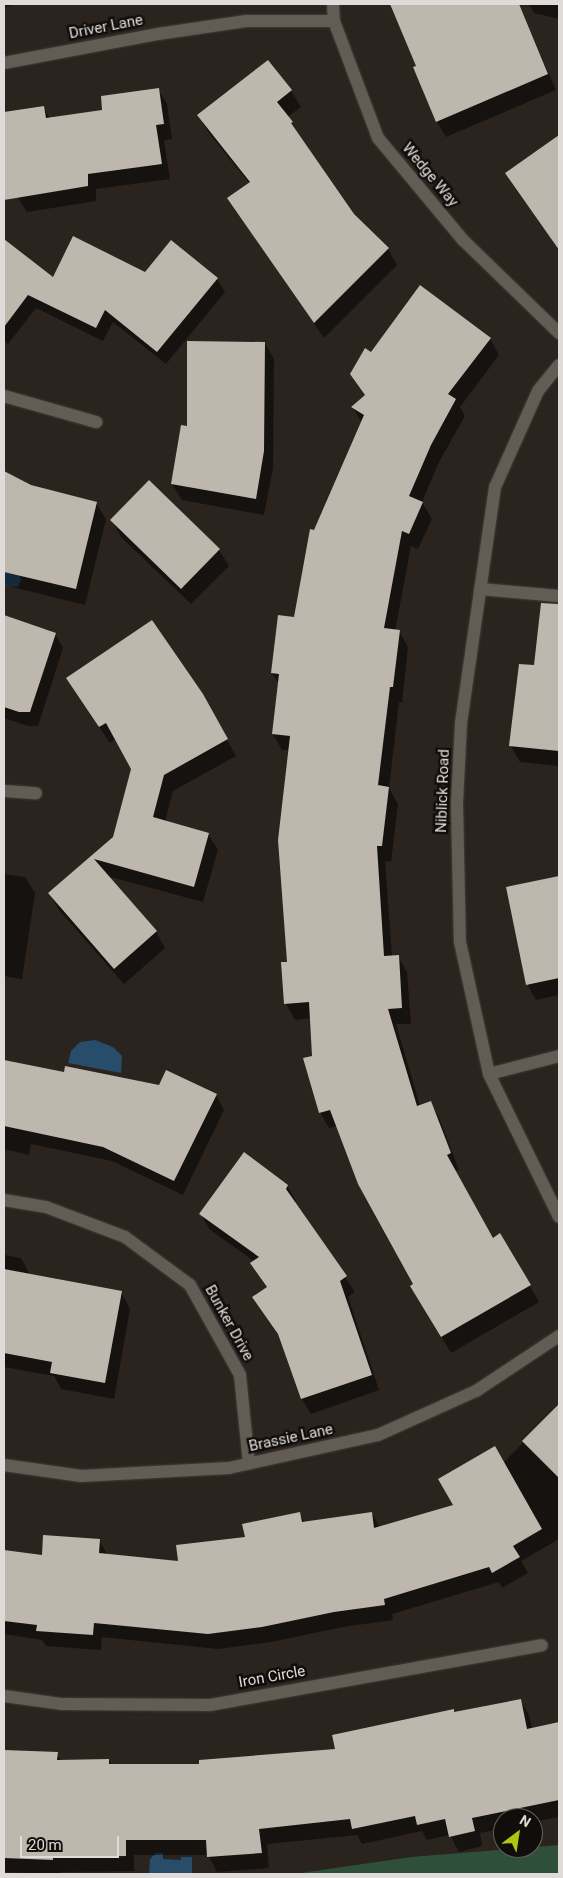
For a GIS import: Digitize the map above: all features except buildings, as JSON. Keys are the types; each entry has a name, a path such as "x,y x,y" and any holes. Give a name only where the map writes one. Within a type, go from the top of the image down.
{"street":[{"name":"Wedge Way","path":"333,4 334,21 378,138 463,240 559,333"},
{"name":"Driver Lane","path":"4,63 158,34 246,21 334,21"},
{"name":"Niblick Road","path":"559,365 538,391 495,488 462,724 457,813 460,942 489,1074 559,1216"},
{"path":"4,396 96,422"},
{"path":"480,589 559,596"},
{"path":"4,792 36,793"},
{"path":"489,1074 559,1056"},
{"name":"Bunker Drive","path":"4,1200 46,1207 125,1237 190,1285 240,1375 250,1464"},
{"name":"Brassie Lane","path":"4,1465 81,1476 229,1468 378,1435 476,1391 559,1336"},
{"name":"Iron Circle","path":"4,1696 62,1704 210,1704 542,1644"}],"green space":[{"path":"559,1845 559,1874 294,1874 411,1857 493,1850 493,1858 543,1858 543,1846"}],"water":[{"path":"9,541 21,580 18,587 4,586 4,553"},
{"path":"95,1040 113,1047 122,1056 121,1073 68,1063 71,1051 80,1042"},
{"path":"156,1853 163,1853 163,1859 181,1860 181,1857 192,1857 192,1874 149,1874 150,1859"}]}
